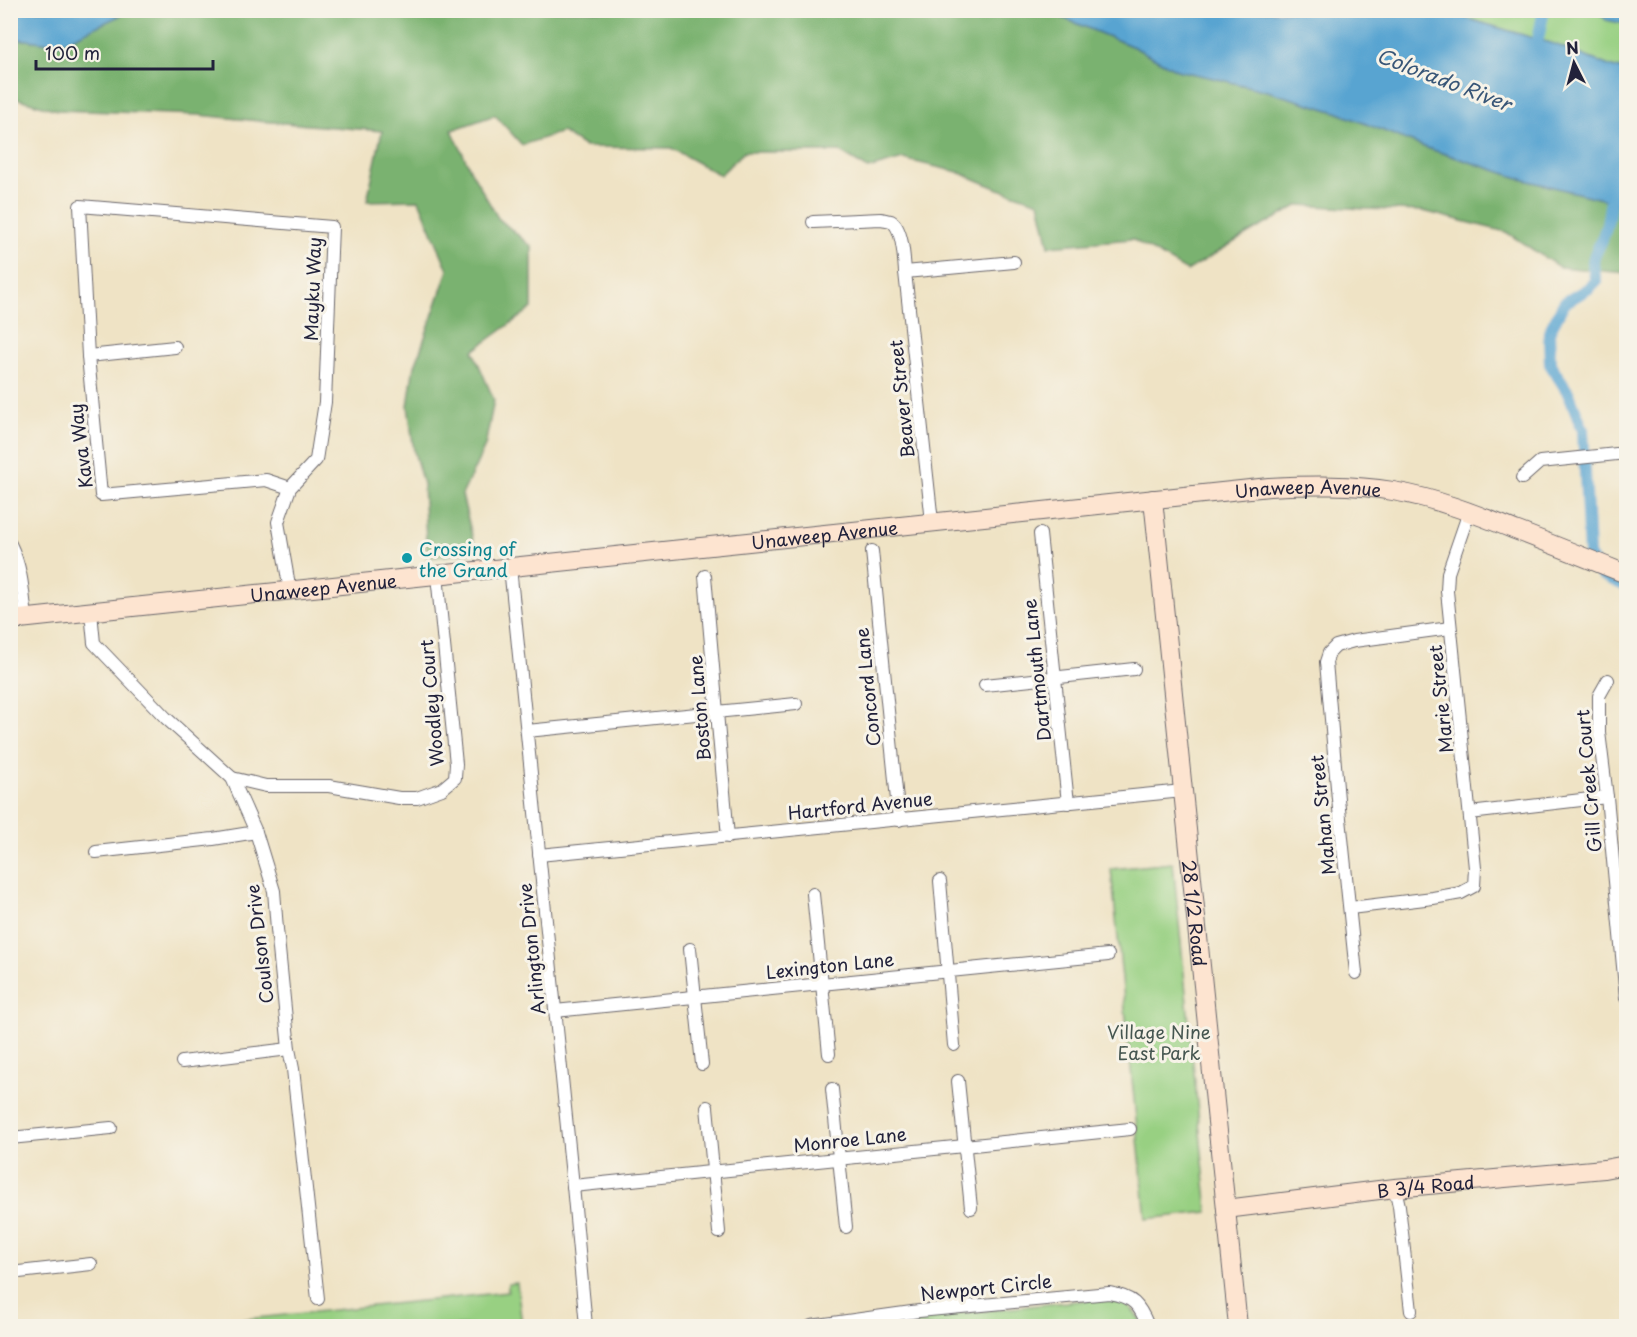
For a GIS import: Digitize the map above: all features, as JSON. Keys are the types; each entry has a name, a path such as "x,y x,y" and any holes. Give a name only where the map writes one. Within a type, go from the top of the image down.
{"main road":[{"name":"Unaweep Avenue","path":"18,619 1153,499 1317,484 1395,492 1469,512 1626,574"},
{"name":"28 1/2 Road","path":"1153,499 1238,1326"},
{"name":"B 3/4 Road","path":"1226,1209 1395,1188 1626,1166"}],"street":[{"name":"Kava Way","path":"80,206 88,356 101,495 266,480 290,488"},
{"name":"Mayku Way","path":"80,206 332,226 325,402 316,460 290,488 278,522 290,591"},
{"name":"Beaver Street","path":"813,222 881,219 891,221 897,228 905,272 932,522"},
{"path":"905,272 1014,262"},
{"path":"88,356 175,347"},
{"path":"1521,478 1540,462 1626,453"},
{"name":"Marie Street","path":"1350,908 1461,893 1474,886 1475,868 1470,813 1447,591 1448,573 1469,512"},
{"name":"Dartmouth Lane","path":"1040,534 1068,802"},
{"path":"10,544 22,576 18,619"},
{"name":"Concord Lane","path":"872,551 899,820"},
{"name":"Arlington Drive","path":"510,567 586,1326"},
{"name":"Woodley Court","path":"232,778 266,786 329,786 399,798 417,798 442,789 455,778 456,764 436,575"},
{"name":"Boston Lane","path":"705,576 728,837"},
{"name":"Coulson Drive","path":"91,612 94,643 166,718 232,778 256,832 274,891 289,1049 318,1299"},
{"name":"Mahan Street","path":"1356,973 1326,662 1329,653 1336,646 1354,641 1450,628"},
{"path":"985,685 1134,669"},
{"name":"Gill Creek Court","path":"1608,680 1599,696 1599,732 1621,881 1626,999"},
{"path":"527,730 796,704"},
{"name":"Hartford Avenue","path":"540,855 1184,791"},
{"path":"1470,813 1607,797"},
{"path":"96,852 256,832"},
{"path":"940,881 954,1045"},
{"path":"813,894 829,1054"},
{"path":"690,950 702,1064"},
{"name":"Lexington Lane","path":"555,1011 1108,955"},
{"path":"182,1062 289,1049"},
{"path":"958,1081 971,1208"},
{"path":"832,1089 846,1227"},
{"path":"707,1107 719,1232"},
{"path":"10,1138 111,1128"},
{"name":"Monroe Lane","path":"573,1186 1130,1129"},
{"path":"1395,1188 1412,1311"},
{"path":"10,1272 91,1264"},
{"name":"Newport Circle","path":"811,1326 919,1311 1109,1293 1126,1296 1134,1302 1142,1312 1148,1326"}],"green space":[{"path":"130,10 1046,11 1134,47 1177,70 1267,91 1336,112 1427,148 1525,180 1626,205 1626,273 1559,267 1506,232 1423,211 1299,205 1187,271 1132,239 1049,246 1039,202 996,188 958,172 903,159 868,169 840,152 744,152 720,175 671,148 585,147 562,132 522,145 495,115 452,130 471,171 498,218 532,247 532,308 473,351 494,400 485,446 462,495 476,552 427,558 423,484 414,451 408,406 413,372 448,270 419,200 367,201 382,131 199,115 57,110 11,97 10,38 59,44"},
{"path":"1442,11 1626,11 1626,71 1557,45"},
{"name":"Village Nine East Park","path":"1173,863 1208,1212 1146,1219 1111,869"},
{"path":"517,1283 522,1326 180,1326 508,1292 508,1284"},
{"path":"1096,1299 1125,1304 1135,1312 1143,1326 839,1326"}],"water":[{"path":"11,10 130,11 59,44 11,38"},
{"name":"Colorado River","path":"1046,11 1442,11 1557,45 1626,71 1626,205 1525,180 1427,148 1336,112 1267,91 1177,70 1134,47"},
{"path":"1597,11 1626,11 1626,24 1606,20"}],"waterway":[{"path":"1538,39 1544,10"},
{"path":"1611,200 1605,230 1593,260 1596,281 1589,288 1564,303 1549,332 1550,364 1569,394 1583,430 1589,555 1601,574 1626,586"}],"place":[{"name":"Crossing of the Grand","path":"407,558"}]}
